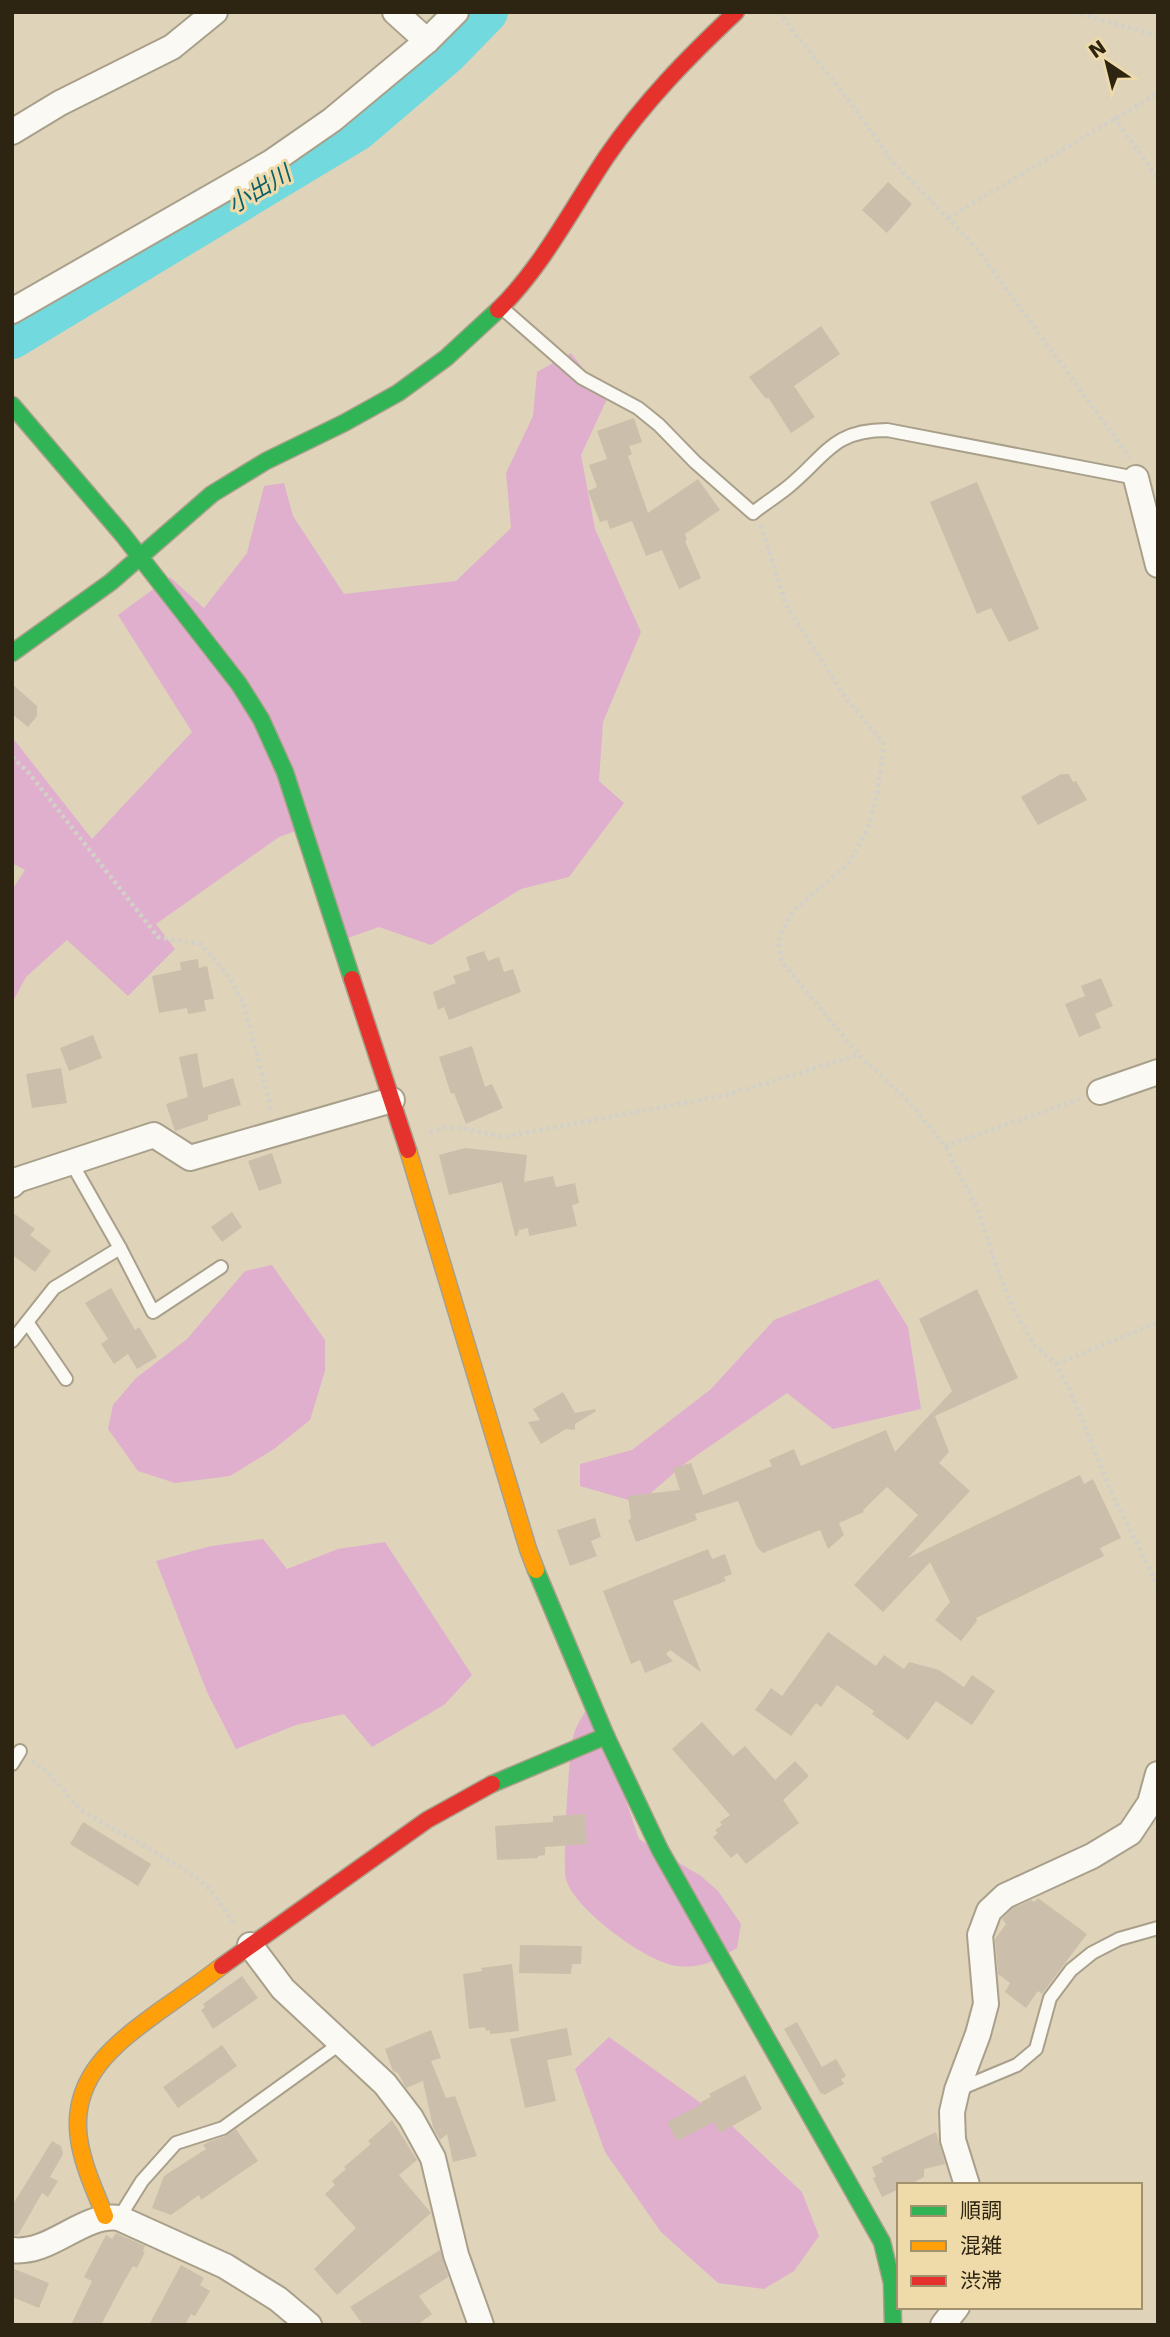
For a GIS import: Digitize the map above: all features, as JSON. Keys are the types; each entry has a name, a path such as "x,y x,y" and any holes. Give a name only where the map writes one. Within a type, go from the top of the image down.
{"street":[{"path":"12,132 60,103 172,47 215,12"},
{"path":"395,12 427,41"},
{"path":"12,311 270,163 332,120 427,41 456,12"},
{"path":"12,653 111,582 139,555 212,495 266,461 398,393 446,358 501,307 546,252 607,156 641,109 685,60 736,12"},
{"path":"12,405 139,555 239,684 261,719 285,772 405,1141 528,1549 606,1736 660,1850 882,2242 891,2274 894,2310 892,2325"},
{"path":"1136,478 1158,565"},
{"path":"1100,1093 1158,1072"},
{"path":"12,1185 17,1180 154,1135 190,1158 391,1100"},
{"path":"309,2325 278,2299 225,2266 112,2217 80,2151 78,2123 82,2091 101,2060 136,2028 426,1820 490,1785 606,1736"},
{"path":"966,2183 953,2140 952,2112 986,2004 980,1935 989,1911 1004,1896 1092,1856 1130,1833 1150,1802 1158,1774"},
{"path":"250,1945 282,1989 385,2084 411,2118 433,2158 456,2255 481,2325"},
{"path":"12,2250 22,2252 112,2217"},
{"path":"943,2325 955,2309"}],"lane":[{"path":"501,307 582,378 638,408 659,425 695,462 752,513 788,488 835,442 862,430 887,430 1136,478"},
{"path":"71,1163 153,1312 221,1267"},
{"path":"12,1341 54,1288 120,1248"},
{"path":"27,1322 66,1379"},
{"path":"12,1764 20,1751"},
{"path":"957,2090 1017,2065 1036,2049 1050,1998 1071,1970 1092,1953 1119,1939 1158,1928"},
{"path":"112,2217 176,2143 223,2128 341,2043"}],"path":[{"path":"778,12 846,97 893,162 975,246 1131,460 1136,478"},
{"path":"1073,12 1158,36"},
{"path":"948,218 1158,93"},
{"path":"1114,117 1158,179"},
{"path":"752,513 765,530 786,605 848,701 884,744 877,795 868,827 851,861 792,912 778,941 782,962 859,1055 911,1104 945,1146 978,1210 1014,1310 1034,1345 1056,1364 1069,1388 1112,1496 1151,1571 1158,1591"},
{"path":"12,757 29,772 158,937 201,944 230,978 244,1006 278,1133"},
{"path":"405,1141 444,1128 461,1128 502,1137 726,1096 859,1055"},
{"path":"945,1146 1100,1093"},
{"path":"1056,1364 1158,1322"},
{"path":"20,1751 47,1772 81,1810 189,1872 211,1890 250,1945"}],"shaded area":[{"path":"571,353 607,399 581,455 595,529 641,632 603,722 599,781 624,803 569,877 521,889 431,945 379,927 342,940 307,827 279,837 156,924 175,949 128,996 67,940 26,977 12,1003 12,890 25,870 12,863 12,737 92,839 192,732 118,615 170,577 204,608 247,553 264,486 284,483 293,516 344,594 456,581 511,528 506,473 533,416 537,372"},
{"path":"272,1265 325,1340 325,1371 310,1420 274,1449 230,1476 175,1483 138,1471 108,1429 113,1405 136,1378 187,1339 245,1271"},
{"path":"878,1279 908,1327 921,1409 833,1429 787,1393 687,1462 639,1503 580,1486 580,1464 632,1450 711,1389 774,1320"},
{"path":"263,1539 287,1569 338,1549 385,1542 472,1675 444,1705 372,1747 344,1714 296,1725 236,1749 207,1692 156,1561 211,1546"},
{"path":"592,1701 639,1839 701,1876 718,1891 741,1924 737,1948 723,1956 694,1966 664,1963 613,1932 582,1904 572,1891 565,1870 570,1760 575,1730"},
{"path":"609,2037 730,2124 802,2192 819,2236 794,2271 764,2289 718,2283 661,2232 605,2152 575,2069"}],"building":[{"path":"888,182 912,204 887,233 862,210"},
{"path":"821,326 840,354 794,386 815,417 791,433 768,397 766,399 749,377"},
{"path":"634,418 642,442 629,446 632,454 628,456 648,513 698,479 720,510 685,534 685,541 701,578 679,589 662,550 646,556 632,521 610,529 607,520 600,522 588,491 597,487 589,465 607,459 597,431"},
{"path":"977,482 1039,629 1009,642 991,608 977,614 930,502"},
{"path":"12,684 37,706 37,716 28,727 12,714"},
{"path":"1061,774 1069,774 1073,782 1076,781 1087,800 1038,825 1021,797"},
{"path":"484,951 488,961 499,957 504,972 513,969 521,992 449,1020 444,1007 438,1010 433,992 456,983 453,976 470,970 466,957"},
{"path":"198,959 199,968 207,966 214,999 204,1000 206,1011 188,1014 187,1008 159,1013 152,976 181,970 180,962"},
{"path":"1101,978 1113,1006 1095,1014 1101,1028 1079,1037 1065,1004 1085,996 1081,986"},
{"path":"93,1035 102,1058 69,1071 60,1048"},
{"path":"472,1046 485,1087 492,1084 503,1108 466,1124 454,1093 451,1094 439,1057"},
{"path":"197,1053 203,1088 233,1078 241,1105 208,1115 208,1120 175,1131 166,1104 188,1097 179,1057"},
{"path":"61,1068 67,1103 32,1108 26,1074"},
{"path":"465,1148 527,1155 524,1182 553,1176 556,1187 575,1183 579,1203 572,1205 577,1226 529,1236 528,1228 520,1228 515,1236 502,1182 449,1195 439,1155"},
{"path":"272,1153 282,1183 259,1191 248,1161"},
{"path":"12,1212 35,1229 30,1235 51,1251 35,1272 14,1256 12,1259"},
{"path":"232,1212 242,1227 222,1242 211,1227"},
{"path":"111,1288 135,1330 139,1327 157,1357 137,1369 128,1354 114,1364 101,1344 108,1339 85,1303"},
{"path":"977,1289 1018,1378 935,1416 949,1452 939,1463 970,1491 908,1558 1080,1475 1084,1484 1093,1479 1121,1538 1100,1548 1104,1556 976,1618 977,1621 961,1641 935,1620 950,1602 930,1562 883,1612 854,1585 918,1515 887,1487 864,1512 839,1523 844,1535 828,1549 820,1530 763,1553 757,1547 738,1501 695,1514 697,1520 636,1542 628,1520 631,1519 628,1496 680,1490 673,1468 691,1463 703,1495 772,1466 769,1460 794,1449 801,1466 886,1430 895,1452 952,1391 919,1319"},
{"path":"563,1392 575,1413 596,1411 575,1424 575,1430 566,1429 541,1444 528,1422 540,1420 533,1409"},
{"path":"595,1518 601,1537 591,1541 597,1556 570,1566 557,1530"},
{"path":"708,1549 712,1559 725,1554 732,1574 724,1577 726,1581 673,1601 701,1672 670,1650 666,1654 673,1661 645,1673 640,1660 631,1664 603,1591"},
{"path":"828,1632 876,1666 884,1655 904,1669 909,1662 939,1670 964,1687 972,1675 995,1691 972,1725 936,1701 908,1740 872,1714 874,1711 837,1685 821,1707 816,1703 791,1736 755,1710 771,1688 782,1696"},
{"path":"702,1722 733,1756 745,1746 775,1780 795,1761 809,1776 783,1800 799,1823 746,1864 737,1853 731,1858 713,1837 718,1833 715,1830 722,1825 720,1822 730,1815 672,1749"},
{"path":"585,1814 587,1844 545,1847 545,1855 538,1858 497,1860 495,1826 553,1822 553,1816"},
{"path":"83,1822 151,1864 138,1886 70,1844"},
{"path":"1038,1898 1087,1934 1042,1994 1038,1991 1026,2008 1005,1992 1010,1983 998,1974 995,1939 1006,1924 1002,1919 1013,1908 1031,1900 1034,1902"},
{"path":"520,1945 582,1946 581,1964 572,1964 571,1974 519,1973"},
{"path":"512,1964 519,2031 490,2034 490,2030 486,2031 485,2027 469,2029 463,1974 482,1971 481,1968"},
{"path":"242,1976 258,1998 213,2029 201,2010 205,2007 203,2004"},
{"path":"797,2022 822,2067 836,2059 846,2076 841,2079 844,2084 824,2095 784,2029"},
{"path":"567,2028 572,2055 547,2060 556,2101 525,2108 510,2039"},
{"path":"431,2030 441,2058 431,2061 446,2098 455,2096 477,2156 453,2162 447,2134 440,2140 433,2127 423,2081 406,2088 398,2073 393,2071 385,2049"},
{"path":"222,2045 237,2066 178,2108 163,2087"},
{"path":"745,2075 762,2109 720,2133 714,2122 677,2141 667,2122 702,2104 701,2102 711,2097 709,2094"},
{"path":"392,2120 417,2160 399,2175 431,2213 337,2295 314,2269 356,2228 325,2194 335,2185 332,2181 346,2169 344,2167 371,2144 368,2141"},
{"path":"236,2129 258,2161 201,2200 199,2195 171,2215 152,2208 164,2176 206,2149 203,2145"},
{"path":"936,2132 945,2164 924,2169 924,2177 913,2183 897,2183 897,2190 882,2197 873,2178 876,2177 872,2167 883,2162 881,2158"},
{"path":"52,2141 61,2146 63,2154 50,2177 58,2181 48,2197 42,2193 18,2235 12,2235 12,2206"},
{"path":"116,2233 145,2246 145,2252 137,2268 133,2266 101,2325 71,2325 92,2281 84,2277 106,2235 112,2239"},
{"path":"440,2250 448,2277 419,2296 432,2314 417,2325 363,2325 350,2307"},
{"path":"181,2265 204,2278 200,2285 210,2291 195,2316 191,2314 185,2325 149,2325"},
{"path":"12,2268 49,2283 39,2308 12,2297"}],"waterway":[{"name":"小出川","path":"12,338 357,130 446,54 487,12"}],"traffic: fast":[{"path":"12,653 111,582 212,494 266,461 398,393 446,358 498,310"},
{"path":"12,405 123,535 239,684 261,719 285,772 352,979"},
{"path":"536,1570 606,1736 660,1850 882,2242 892,2283 893,2325"},
{"path":"492,1784 606,1736"}],"traffic: slow":[{"path":"408,1150 536,1570"},
{"path":"105,2216 86,2169 79,2139 78,2117 89,2079 100,2063 128,2035 222,1966"}],"traffic: jam":[{"path":"498,310 543,256 607,156 636,117 684,63 736,12"},
{"path":"352,979 408,1150"},
{"path":"222,1966 427,1820 492,1784"}]}
